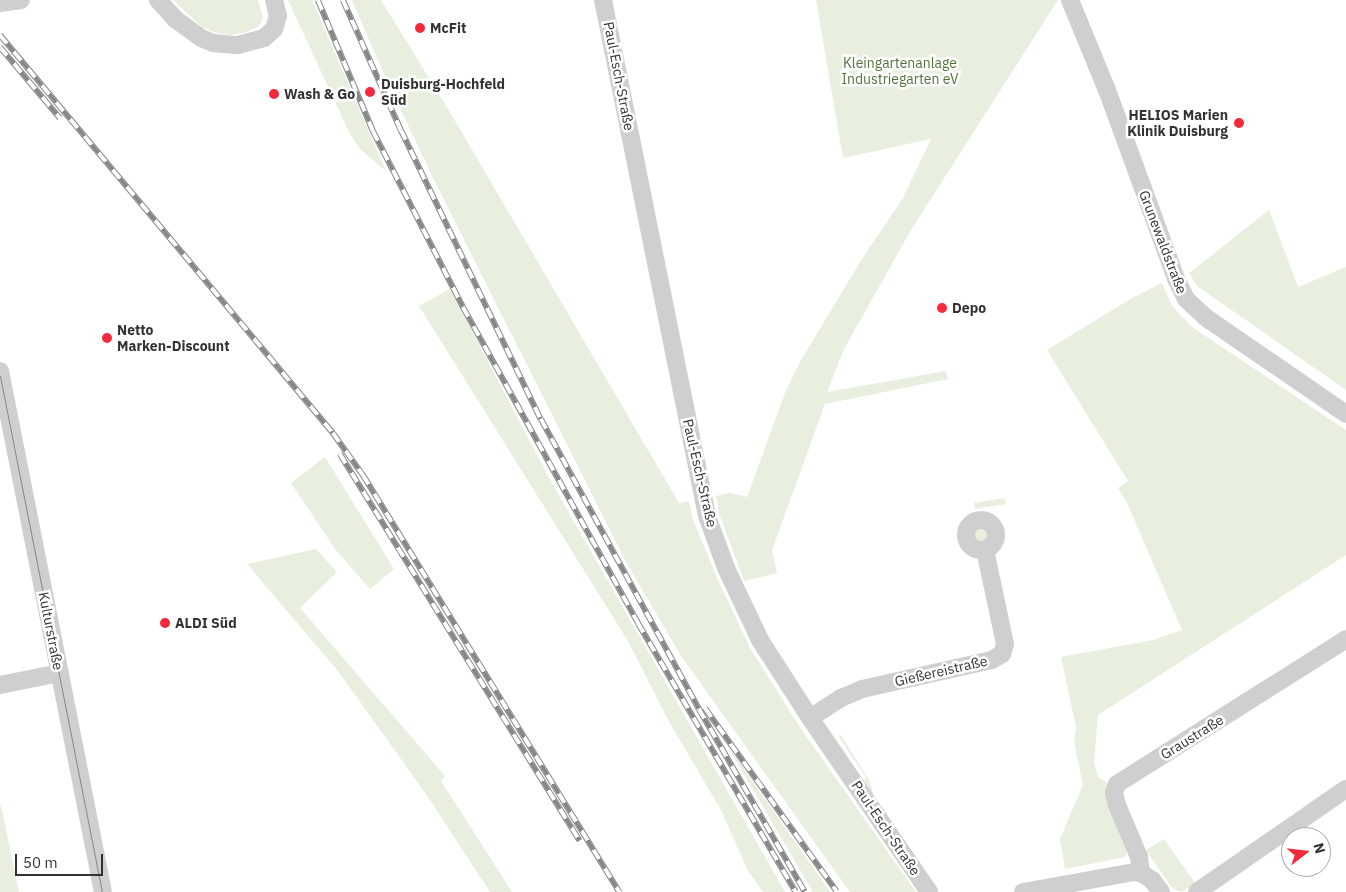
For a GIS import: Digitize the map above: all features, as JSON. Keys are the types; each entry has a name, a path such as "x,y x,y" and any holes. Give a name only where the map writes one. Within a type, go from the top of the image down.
{"street":[{"path":"0,3 21,0"},
{"path":"158,0 175,20 201,38 213,43 238,45 253,43 271,34 278,16 274,0"},
{"name":"Paul-Esch-Straße","path":"604,0 707,516 730,576 760,640 810,718 929,892"},
{"name":"Grunewaldstraße","path":"1070,0 1107,90 1176,279 1186,300 1205,317 1346,414"},
{"name":"Kulturstraße","path":"1,381 103,892"},
{"name":"Gießereistraße","path":"810,718 841,698 862,689 992,660 1002,654 1005,644 985,550"},
{"name":"Graustraße","path":"1142,873 1140,857 1117,804 1114,793 1117,784 1346,639"},
{"path":"0,685 60,673"},
{"path":"1197,892 1346,789"},
{"path":"1023,892 1130,872 1142,873 1152,880 1161,892"}],"green space":[{"path":"173,0 258,0 263,18 259,26 247,32 231,35 217,33 202,27"},
{"path":"288,0 312,0 386,171 360,149 350,134"},
{"path":"352,0 381,0 451,114 679,503 689,501 693,520 718,580 750,648 799,726 916,892 850,892 681,656 625,560 435,182 386,79"},
{"name":"Kleingartenanlage Industriegarten eV","path":"816,0 1058,0 911,230 844,349 827,392 946,371 948,379 825,404 772,550 777,573 744,581 719,513 716,496 730,493 747,497 785,393 801,360 860,262 903,198 931,139 843,158"},
{"path":"1269,210 1298,287 1346,267 1346,390 1197,286 1189,273"},
{"path":"1162,283 1172,306 1192,327 1346,430 1346,555 1098,715 1094,763 1098,777 1108,783 1107,789 1127,853 1125,857 1065,869 1060,839 1083,785 1074,742 1076,727 1061,657 1153,640 1182,630 1127,503 1118,488 1128,481 1047,350 1132,298"},
{"path":"450,289 548,476 785,892 763,892 747,869 721,810 667,718 628,641 419,306"},
{"path":"325,457 394,569 370,589 336,550 291,483"},
{"path":"1005,498 1006,504 975,509 974,503"},
{"path":"978,527 984,527 988,534 984,541 978,541 974,537 974,531"},
{"path":"316,549 337,572 300,608 445,776 441,781 512,892 490,892 426,794 338,671 247,564"},
{"path":"841,735 869,780 874,796 864,780 866,778 839,737"},
{"path":"725,742 800,849 830,892 813,892"},
{"path":"1,805 19,892 0,892"},
{"path":"1164,839 1195,883 1182,892 1172,888 1146,850"}],"tram line":[{"path":"0,376 102,892"}],"railway":[{"path":"318,0 373,131 463,307 638,623 796,892"},
{"path":"343,0 401,130 541,419 699,709 805,892"},
{"path":"0,35 333,433 363,475 620,892"},
{"path":"0,47 60,118"},
{"path":"340,454 580,841"},
{"path":"705,708 837,892"}],"place":[{"name":"McFit","path":"420,28"},
{"name":"Duisburg-Hochfeld Süd","path":"370,92"},
{"name":"Wash & Go","path":"274,94"},
{"name":"HELIOS Marien Klinik Duisburg","path":"1239,123"},
{"name":"Depo","path":"942,308"},
{"name":"Netto Marken-Discount","path":"107,338"},
{"name":"ALDI Süd","path":"165,623"}]}
